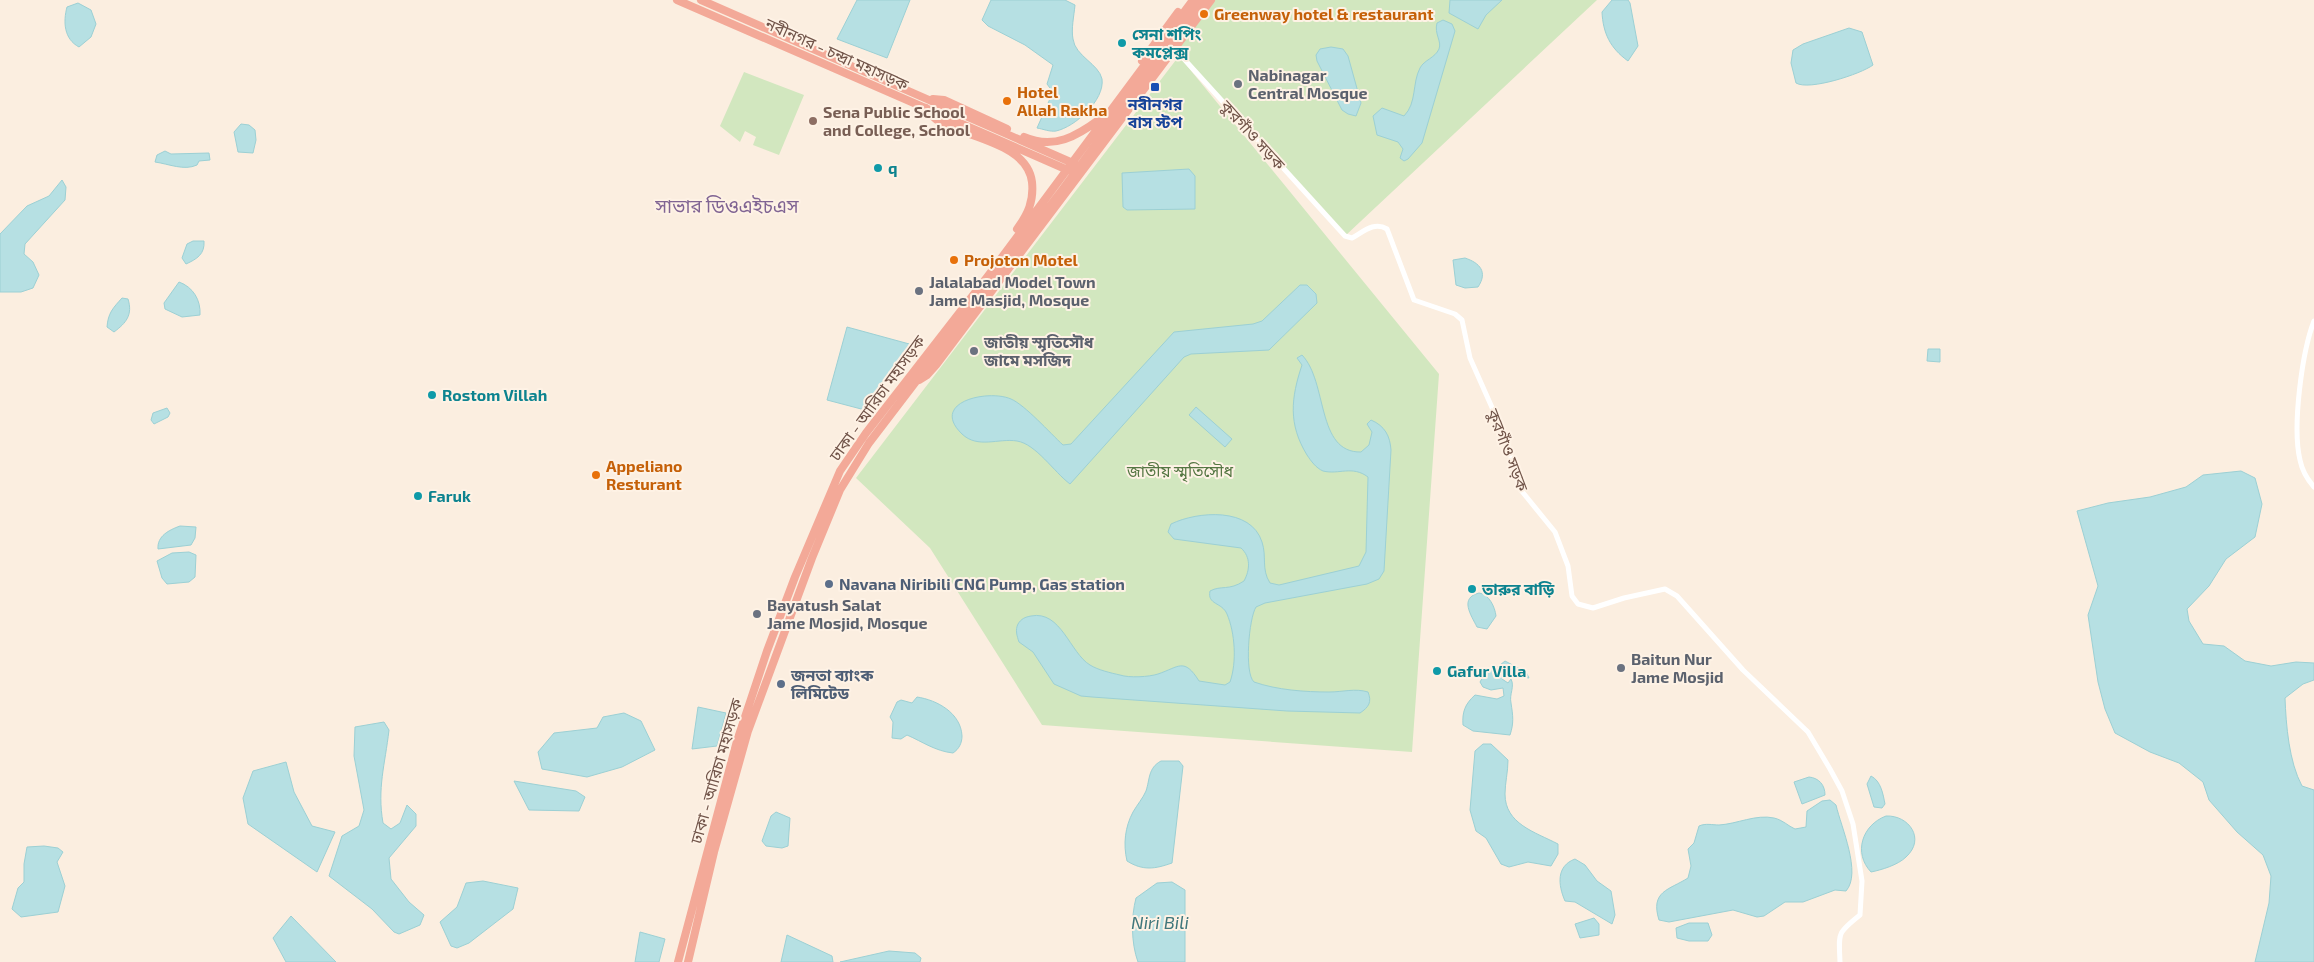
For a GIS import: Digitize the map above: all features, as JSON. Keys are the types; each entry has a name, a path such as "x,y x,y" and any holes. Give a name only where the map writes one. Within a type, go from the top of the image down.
{"highway":[{"name":"নবীনগর - চন্দ্রা মহাসড়ক","path":"677,0 926,103"},
{"name":"নবীনগর - চন্দ্রা মহাসড়ক","path":"701,0 1073,168"},
{"path":"1129,85 1133,72 1187,0"},
{"name":"ঢাকা - আরিচা মহাসড়ক","path":"678,962 737,741 767,651 827,499 840,471 866,433 1002,256 1073,168 1106,114 1193,0"},
{"path":"688,962 709,870 736,772 752,722 832,506 854,465 1073,168 1202,0"},
{"path":"915,382 927,375 936,365 1099,152 1211,0"},
{"path":"1002,256 1007,242 1032,202 1031,176 1027,164 1020,157 1006,150 936,119 926,103 944,100 1027,138 1043,142 1056,142 1071,138 1106,114"}],"street":[{"name":"কুরগাঁও সড়ক","path":"1174,48 1345,236 1352,238 1363,230 1377,226 1386,229 1414,300 1454,314 1462,320 1470,358 1506,439 1520,489 1555,532 1568,566 1572,596 1578,604 1593,608 1624,598 1665,589 1670,590 1692,611 1743,670 1808,732 1842,791 1853,824 1862,881 1860,915 1843,929 1839,935 1840,962"},
{"path":"2314,321 2308,337 2300,386 2298,438 2300,460 2307,480 2314,487"}],"green space":[{"path":"1214,0 1597,0 1345,236 1174,48"},
{"name":"জাতীয় স্মৃতিসৌধ","path":"1179,56 1439,374 1412,752 1042,725 930,548 856,478"},
{"path":"744,72 804,95 779,155 753,145 756,137 745,131 740,142 720,126"}],"water":[{"path":"857,0 910,0 887,58 837,39"},
{"path":"991,0 1065,0 1075,5 1073,39 1078,50 1100,74 1102,87 1094,104 1072,124 1056,131 1037,128 1053,92 1047,84 1053,65 1025,45 988,26 982,20"},
{"path":"1450,0 1502,0 1486,15 1478,29 1449,13"},
{"path":"1612,0 1628,0 1630,3 1638,46 1628,61 1616,51 1604,27 1602,12"},
{"path":"78,3 91,10 96,24 91,37 79,47 70,39 65,24 67,7"},
{"path":"1443,20 1452,24 1455,31 1422,143 1404,161 1400,158 1403,149 1398,142 1377,135 1373,116 1382,108 1404,116 1408,111 1413,99 1420,68 1439,49 1440,43 1436,27 1437,23"},
{"path":"1849,28 1862,32 1873,65 1847,77 1823,83 1803,85 1796,83 1791,63 1793,50 1803,44"},
{"path":"1331,47 1343,49 1348,56 1361,103 1356,116 1342,110 1317,61 1316,55 1320,49"},
{"path":"241,124 249,125 255,130 256,140 253,153 238,152 234,132"},
{"path":"165,151 171,154 209,153 210,160 199,161 197,165 192,167 155,162 157,155"},
{"path":"1189,169 1195,176 1195,209 1127,210 1123,207 1122,173"},
{"path":"62,180 66,187 65,200 25,244 24,254 33,262 39,275 33,288 21,292 0,292 0,234 27,206 49,196"},
{"path":"193,241 204,241 202,253 186,264 182,258 187,244"},
{"path":"1465,258 1478,265 1481,269 1482,277 1478,287 1465,288 1456,285 1453,260"},
{"path":"179,282 188,287 195,295 199,304 200,315 182,317 165,309 164,303"},
{"path":"1300,285 1307,285 1316,294 1317,303 1269,350 1191,354 1184,357 1070,484 1038,453 1024,443 1010,440 975,441 962,434 954,423 953,414 957,406 977,397 1001,396 1017,402 1063,445 1071,444 1174,332 1253,324 1262,321"},
{"path":"122,298 128,299 130,310 125,322 114,332 107,327 109,318"},
{"path":"847,327 913,345 865,410 827,400"},
{"path":"1928,349 1940,349 1940,362 1927,361"},
{"path":"1302,355 1310,367 1316,382 1329,429 1336,441 1347,449 1361,452 1369,445 1372,432 1367,424 1371,420 1380,425 1388,436 1391,450 1384,571 1379,579 1367,584 1265,603 1256,607 1251,622 1249,668 1254,682 1272,687 1310,692 1354,690 1368,692 1370,701 1366,709 1360,713 1287,711 1081,696 1054,684 1033,652 1019,642 1017,626 1025,618 1041,616 1050,619 1058,626 1083,659 1093,667 1105,671 1134,677 1158,674 1176,667 1185,666 1199,681 1225,685 1230,682 1234,666 1232,630 1225,610 1211,599 1210,591 1234,586 1244,581 1248,568 1247,555 1241,548 1174,539 1168,532 1171,524 1195,516 1209,515 1235,517 1247,523 1256,531 1262,542 1265,568 1270,583 1279,585 1359,566 1366,552 1368,477 1362,473 1351,471 1323,471 1312,462 1301,444 1294,422 1293,411 1295,389 1302,365 1297,358"},
{"path":"1196,407 1232,439 1225,447 1189,415"},
{"path":"167,408 170,413 168,417 154,424 151,420 153,413"},
{"path":"2241,471 2255,478 2262,504 2255,537 2226,559 2209,586 2187,609 2189,621 2203,644 2224,646 2245,661 2271,666 2296,662 2314,663 2314,680 2303,684 2285,698 2287,731 2294,766 2302,786 2314,790 2314,962 2255,962 2269,903 2271,876 2263,855 2237,832 2209,800 2203,782 2179,763 2150,752 2115,733 2105,709 2098,682 2088,615 2098,586 2077,511 2108,503 2150,497 2186,487 2203,475"},
{"path":"180,526 196,527 195,538 191,545 158,549 159,540 168,532"},
{"path":"189,552 196,555 195,577 189,582 167,584 162,578 157,561 172,553"},
{"path":"1479,593 1489,598 1496,616 1487,629 1477,627 1468,607 1469,599"},
{"path":"1505,661 1526,672 1529,678 1503,674 1502,679 1508,683 1511,679 1512,685 1513,723 1510,735 1473,731 1463,725 1465,709 1475,695 1497,699 1504,696 1503,688 1491,690 1483,687 1480,682 1487,670 1495,669"},
{"path":"917,697 932,701 953,714 961,728 962,739 958,748 953,753 935,748 907,735 901,739 892,738 893,722 890,717 897,702 901,700 912,703"},
{"path":"698,707 726,713 717,746 692,749"},
{"path":"624,713 641,721 655,750 622,767 587,777 542,769 538,752 554,733 597,728 603,717"},
{"path":"384,722 389,730 381,787 383,823 391,829 400,823 407,805 416,814 416,826 389,858 391,879 409,902 424,915 420,925 399,934 394,932 372,909 329,876 342,836 359,826 364,810 354,756 355,727"},
{"path":"1483,744 1491,744 1508,760 1505,794 1506,804 1510,813 1523,826 1558,844 1558,854 1551,866 1528,862 1509,867 1501,864 1486,838 1476,831 1470,810 1475,751"},
{"path":"1161,761 1179,761 1183,766 1172,863 1155,868 1144,868 1127,861 1125,836 1130,818 1146,791 1150,774"},
{"path":"286,762 294,792 312,826 335,832 317,872 248,824 243,798 253,771"},
{"path":"1871,776 1881,788 1885,804 1882,808 1874,807 1867,784"},
{"path":"1809,777 1821,783 1825,795 1802,804 1794,782"},
{"path":"514,781 576,791 585,797 579,811 529,810"},
{"path":"1830,800 1836,805 1849,850 1852,873 1846,891 1835,890 1803,902 1785,902 1764,916 1757,917 1733,910 1669,922 1659,920 1657,903 1659,897 1668,889 1688,878 1691,866 1688,849 1694,843 1699,826 1707,824 1719,825 1767,817 1780,820 1795,829 1806,827 1807,811 1822,801"},
{"path":"776,812 790,818 788,846 782,848 766,846 762,841 771,816"},
{"path":"1886,816 1902,819 1908,824 1915,836 1915,843 1912,850 1903,860 1889,867 1871,872 1865,865 1862,856 1863,840 1871,826"},
{"path":"44,846 58,848 63,852 57,862 65,886 58,912 21,917 12,909 18,888 24,882 24,864 27,847"},
{"path":"1575,859 1585,865 1597,881 1611,891 1615,915 1612,924 1575,902 1565,901 1560,877 1564,866"},
{"path":"483,881 518,888 513,909 469,943 457,948 451,946 440,922 457,907 466,883"},
{"name":"Niri Bili","path":"1172,882 1185,890 1185,962 1138,962 1132,930 1136,898 1157,883"},
{"path":"291,916 336,962 286,962 273,938"},
{"path":"1594,918 1599,924 1599,935 1580,938 1575,924"},
{"path":"1689,923 1708,923 1712,935 1708,941 1689,941 1677,938 1676,928"},
{"path":"640,932 665,939 659,962 635,962"},
{"path":"787,935 832,956 833,962 781,962"},
{"path":"889,951 915,953 921,958 920,962 840,962"}],"place":[{"name":"Greenway hotel & restaurant","path":"1204,14"},
{"name":"সেনা শপিং কমপ্লেক্স","path":"1122,43"},
{"name":"Nabinagar Central Mosque","path":"1238,84"},
{"name":"নবীনগর বাস স্টপ","path":"1155,87"},
{"name":"Hotel Allah Rakha","path":"1007,101"},
{"name":"Sena Public School and College, School","path":"813,121"},
{"name":"q","path":"878,168"},
{"name":"Projoton Motel","path":"954,260"},
{"name":"Jalalabad Model Town Jame Masjid, Mosque","path":"919,291"},
{"name":"জাতীয় স্মৃতিসৌধ জামে মসজিদ","path":"974,351"},
{"name":"Rostom Villah","path":"432,395"},
{"name":"Appeliano Resturant","path":"596,475"},
{"name":"Faruk","path":"418,496"},
{"name":"Navana Niribili CNG Pump, Gas station","path":"829,584"},
{"name":"তারুর বাড়ি","path":"1472,589"},
{"name":"Bayatush Salat Jame Mosjid, Mosque","path":"757,614"},
{"name":"Baitun Nur Jame Mosjid","path":"1621,668"},
{"name":"Gafur Villa","path":"1437,671"},
{"name":"জনতা ব্যাংক লিমিটেড","path":"781,684"}],"district":[{"name":"সাভার ডিওএইচএস","path":"727,206"}]}
